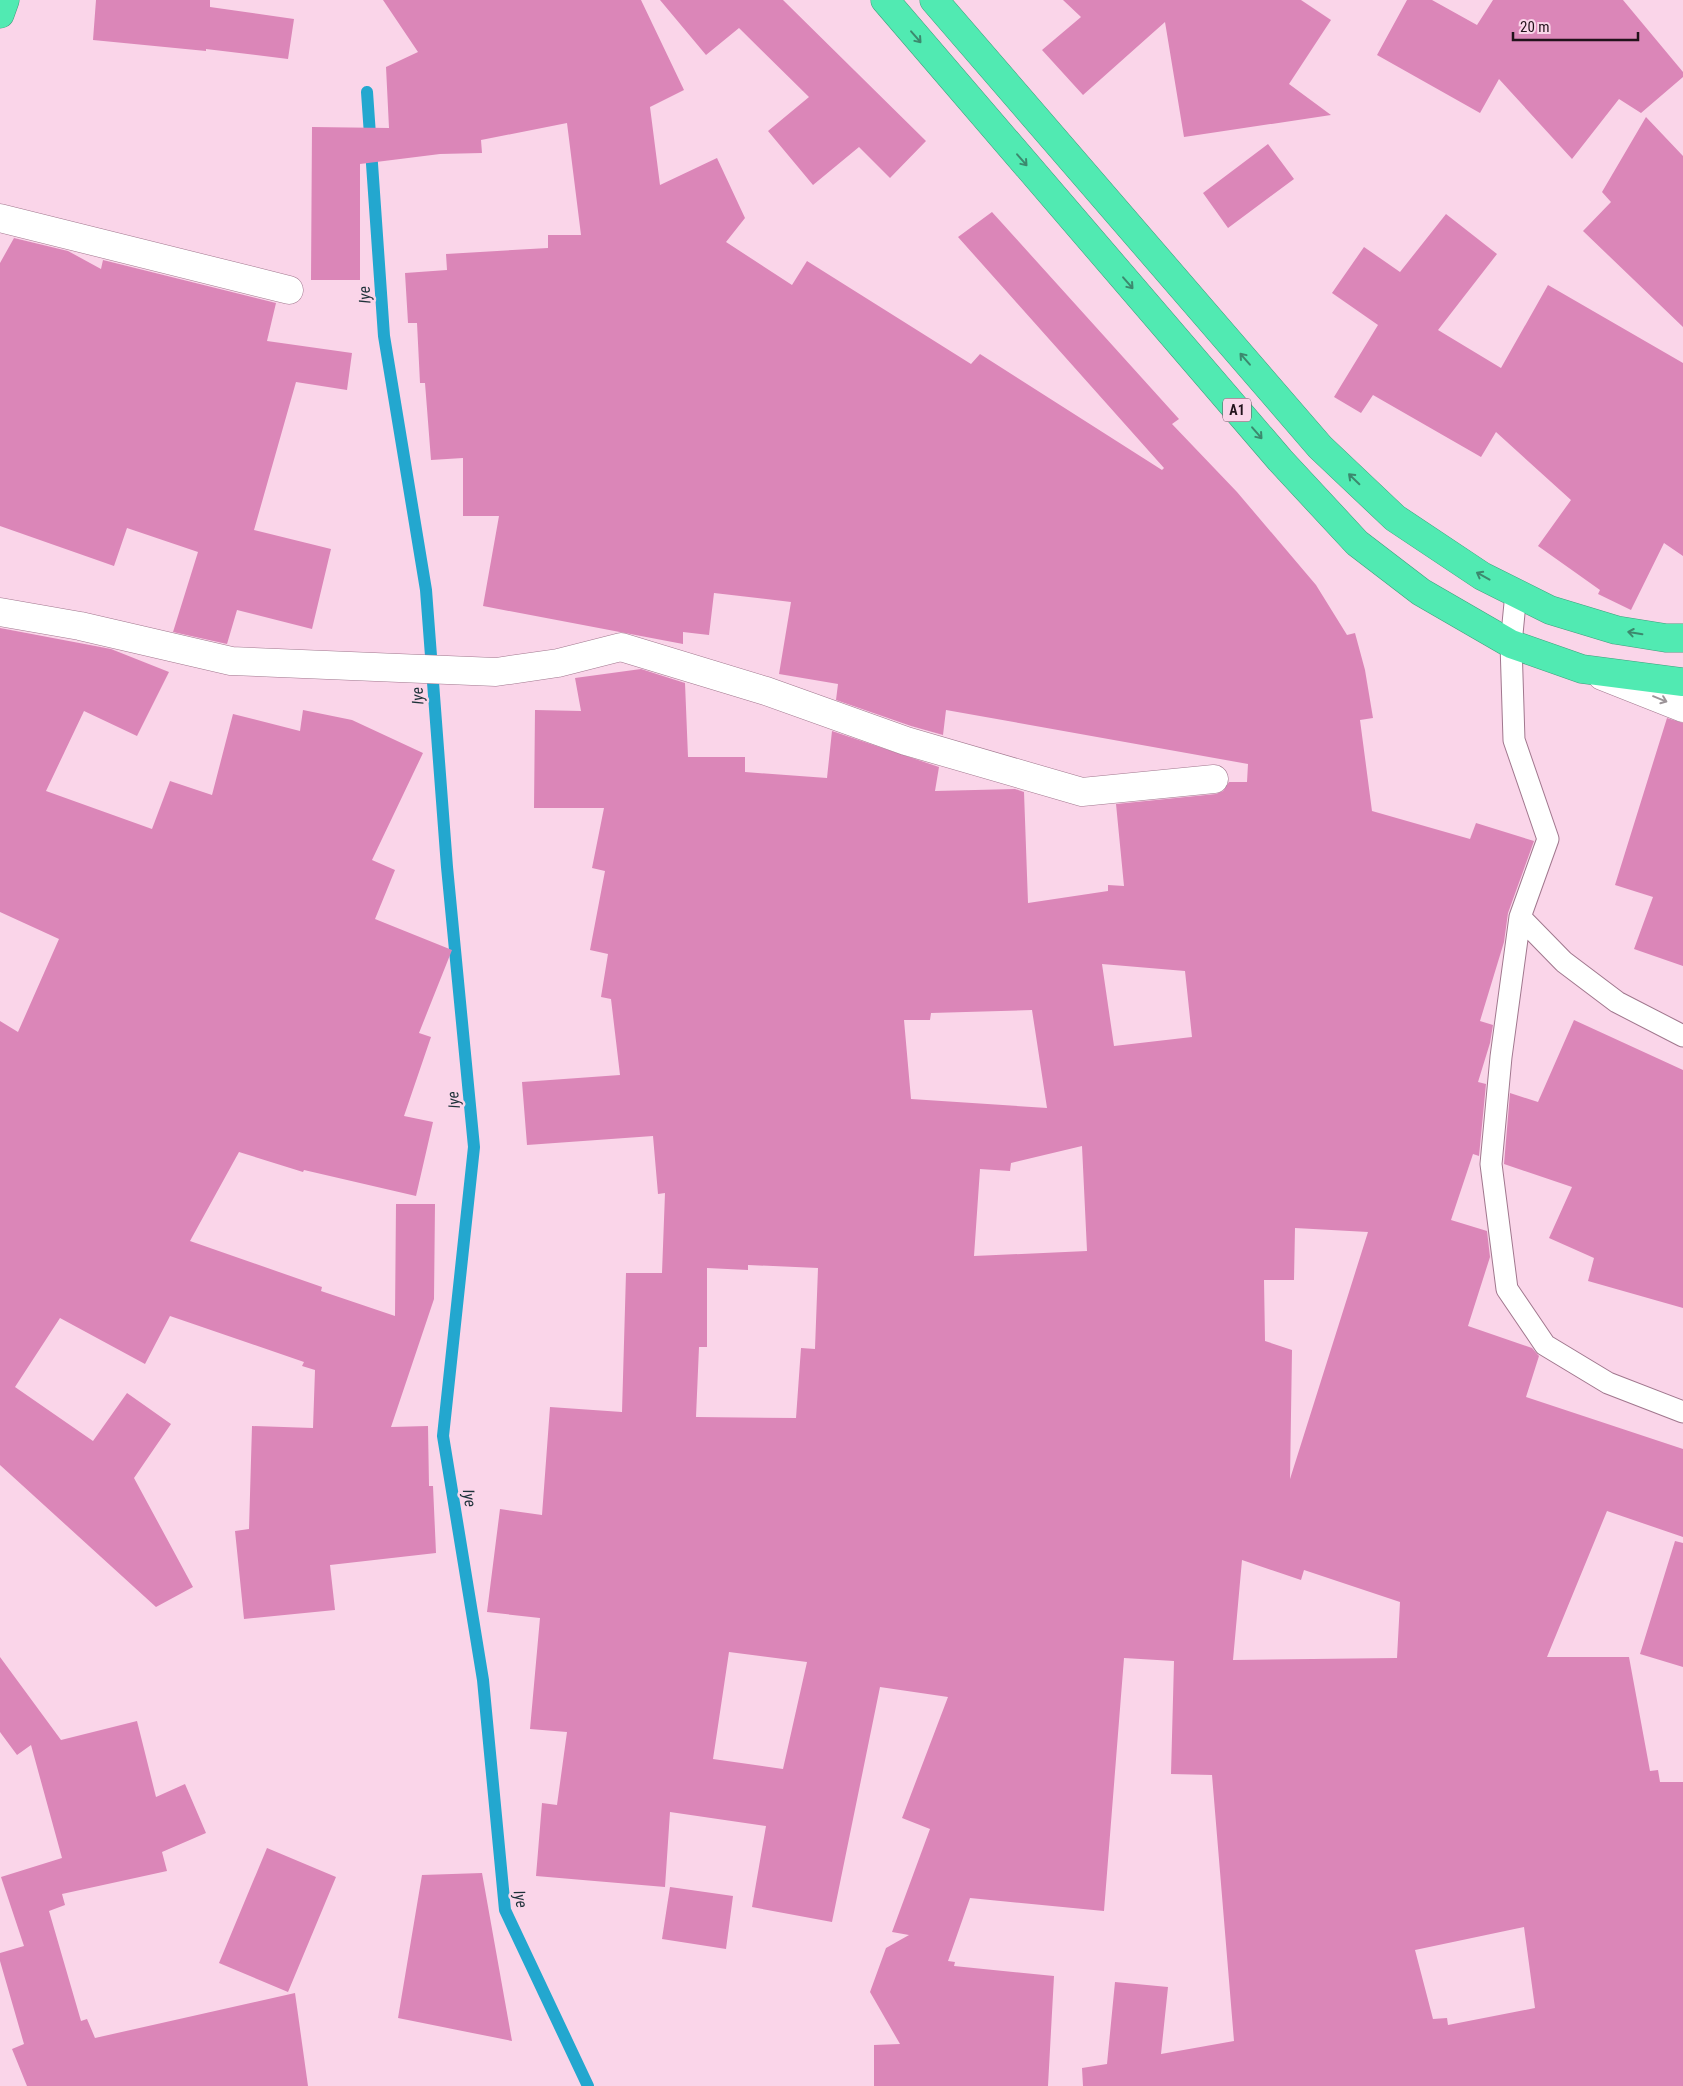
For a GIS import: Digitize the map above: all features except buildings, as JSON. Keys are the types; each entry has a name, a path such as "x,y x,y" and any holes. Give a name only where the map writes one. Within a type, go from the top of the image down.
{"highway":[{"path":"0,14 5,0"},
{"name":"A1","path":"884,0 1273,452 1357,543 1421,592 1511,644 1582,668 1683,682"},
{"name":"A1","path":"934,0 1320,447 1396,518 1482,576 1550,610 1616,630 1666,638 1683,638"},
{"path":"1005,140 1035,116"}],"street":[{"path":"0,218 289,290"},
{"path":"0,612 80,626 231,661 496,672 558,663 621,647 766,691 906,741 1082,792 1214,779"},
{"path":"1582,668 1683,708"}],"lane":[{"path":"1516,593 1511,644 1514,740 1548,839 1520,917 1501,1057 1491,1164 1507,1289 1545,1345 1608,1383 1683,1412"},
{"path":"1520,917 1564,962 1617,1002 1683,1036"}],"waterway":[{"name":"Iye","path":"367,92 384,336 426,590 447,867 474,1147 443,1436 483,1680 505,1910 588,2086"}]}
